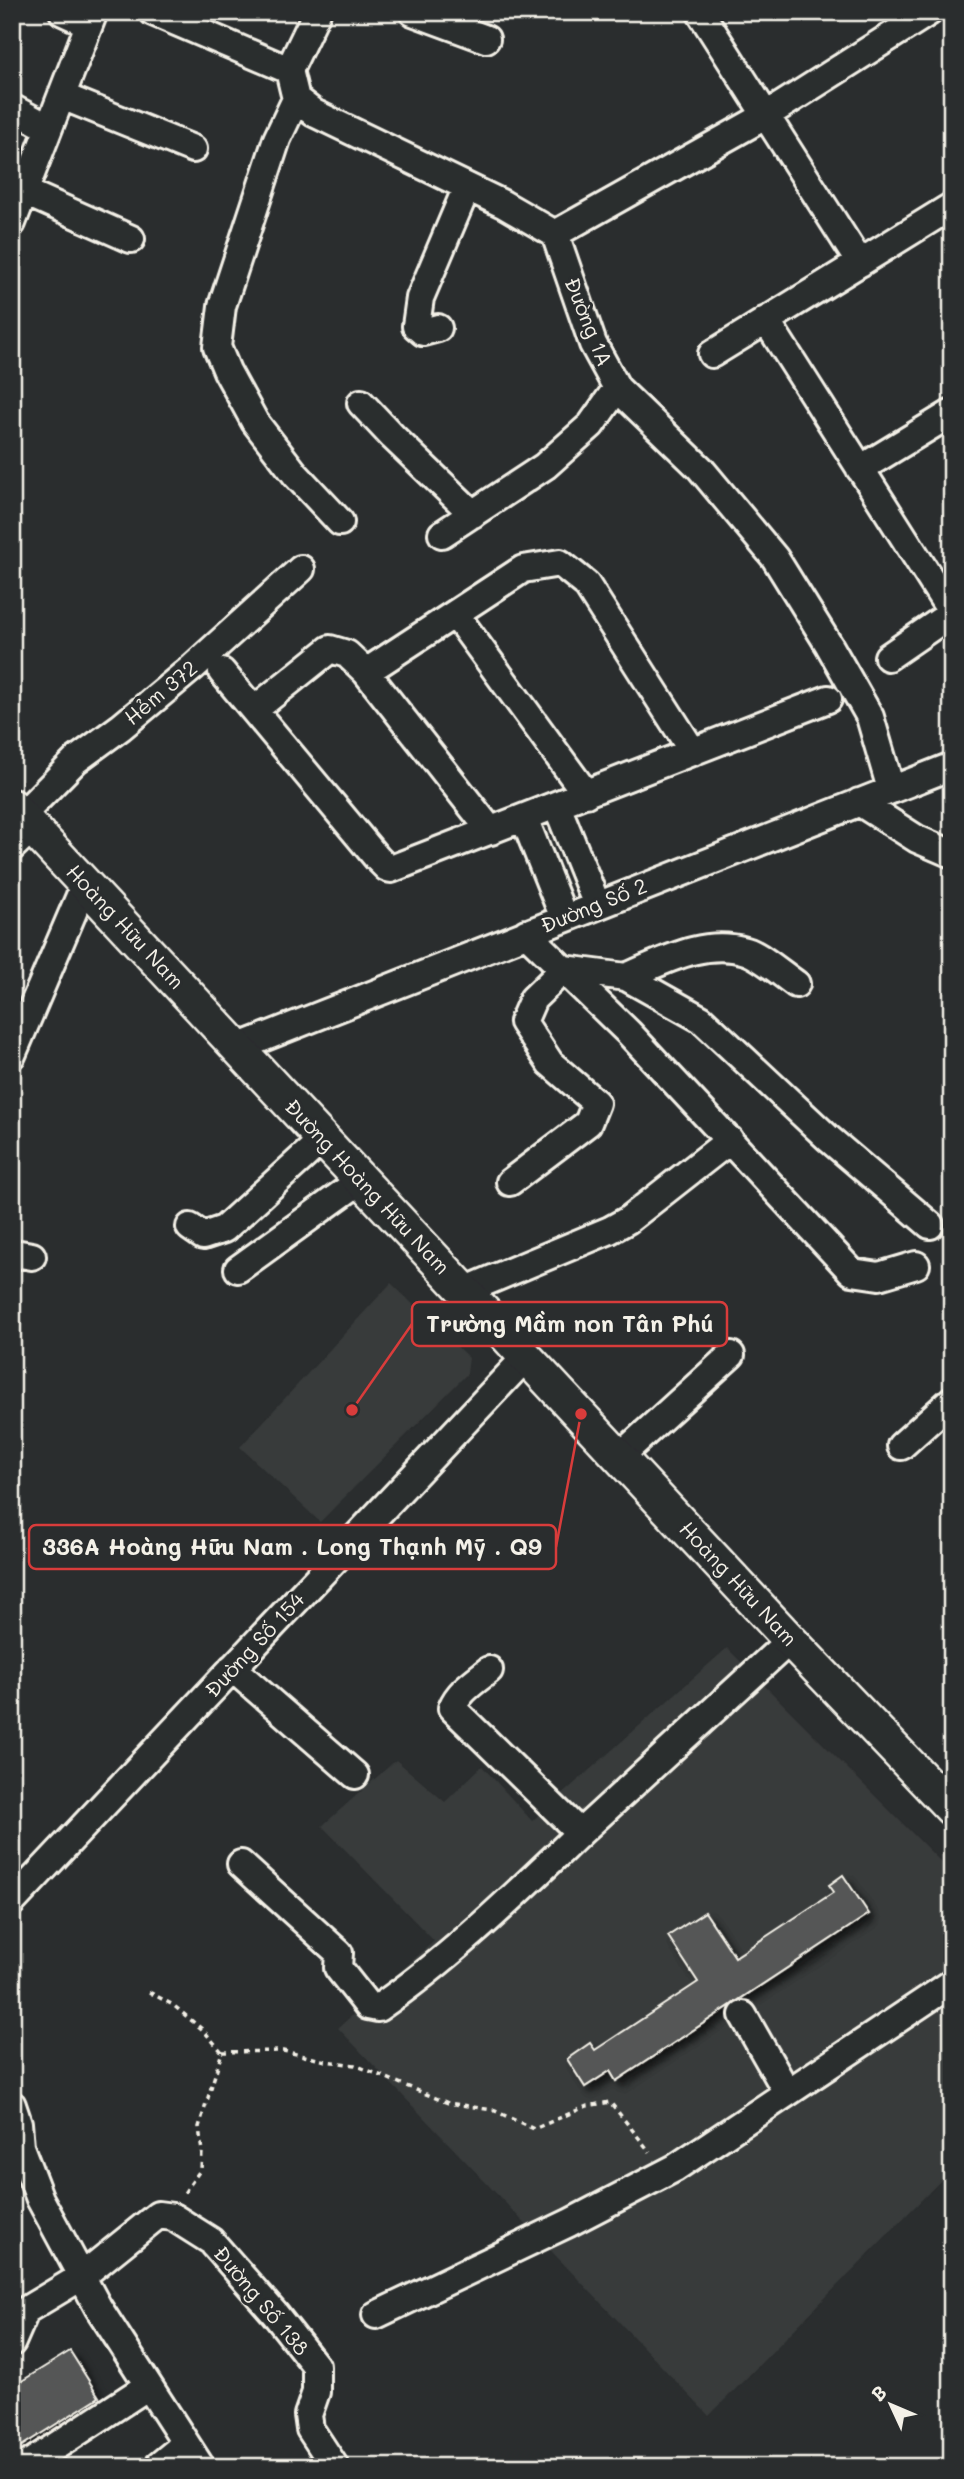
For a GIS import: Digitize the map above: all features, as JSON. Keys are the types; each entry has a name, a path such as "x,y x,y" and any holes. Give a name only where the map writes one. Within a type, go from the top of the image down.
{"main road":[{"name":"Hoàng Hữu Nam","path":"19,824 85,884 237,1048"},
{"name":"Đường Hoàng Hữu Nam","path":"237,1048 526,1357"},
{"name":"Hoàng Hữu Nam","path":"526,1357 790,1640 948,1797"}],"street":[{"path":"13,220 92,18 64,12"},
{"path":"153,12 289,70"},
{"path":"317,12 289,70 296,99 314,113 503,204 555,234 765,116 929,12"},
{"path":"413,12 486,39"},
{"path":"700,12 860,263"},
{"path":"62,96 193,149"},
{"path":"296,99 277,139 222,306 217,346 227,371 255,422 296,475 340,522"},
{"path":"12,108 49,128"},
{"path":"438,328 423,332 416,326 420,298 467,187"},
{"path":"25,191 131,239"},
{"path":"712,354 952,206"},
{"name":"Đường 1A","path":"555,234 593,344 617,388 700,468 775,558 870,718 891,789"},
{"path":"766,320 952,613 888,657"},
{"path":"442,534 545,466 591,425 617,388"},
{"path":"361,403 473,514"},
{"path":"860,469 952,413"},
{"path":"366,672 523,569 559,563 586,584 693,752"},
{"name":"Hẻm 372","path":"19,824 76,760 121,727 193,667 301,569"},
{"path":"455,614 586,794"},
{"path":"254,710 330,649 347,654 366,672 491,831"},
{"path":"222,672 387,868 391,869 828,699"},
{"name":"Đường Số 2","path":"237,1048 952,765"},
{"path":"859,802 918,839 952,854"},
{"path":"557,806 597,905"},
{"path":"524,818 564,918"},
{"path":"12,1055 85,884"},
{"path":"526,933 629,1033 852,1272 879,1276 916,1265"},
{"path":"626,977 679,954 708,947 747,951 796,984"},
{"path":"564,969 626,977 701,1019 828,1138 930,1225"},
{"path":"510,1182 588,1123 596,1103 550,1063 523,1022 533,999 564,969"},
{"path":"190,1227 202,1237 224,1229 323,1139"},
{"path":"464,1291 628,1220 730,1140"},
{"path":"238,1269 360,1180"},
{"path":"619,1457 730,1355"},
{"name":"Đường Số 154","path":"12,1902 526,1357"},
{"path":"901,1446 952,1400"},
{"path":"241,1864 339,1953 338,1968 368,2006 378,2008 416,1982 527,1883 790,1640"},
{"path":"232,1668 355,1775"},
{"path":"489,1670 457,1697 452,1708 580,1833"},
{"path":"376,2315 569,2223 675,2168 952,1983"},
{"path":"743,2015 787,2092"},
{"path":"12,2105 18,2123 20,2147 40,2199 80,2277 201,2467"},
{"path":"12,2342 26,2310 80,2277 158,2215 173,2217"},
{"name":"Đường Số 138","path":"173,2217 211,2241 316,2366 316,2392 309,2415 310,2429 335,2467"},
{"path":"24,2467 148,2386"},
{"path":"157,2467 185,2444"}],"path":[{"path":"149,1992 173,2005 204,2030 222,2052 199,2127 201,2169 176,2206 173,2217"},
{"path":"222,2052 283,2051 355,2065 448,2103 493,2110 534,2129 587,2106 610,2102 650,2152"}],"shaded area":[{"path":"391,1283 469,1358 467,1374 320,1522 240,1447"},
{"path":"727,1648 952,1873 952,2169 709,2416 338,2028 434,1941 322,1826 396,1760 445,1802 482,1766 532,1821"}],"building":[{"path":"843,1875 869,1914 616,2081 610,2071 585,2087 567,2059 590,2043 595,2050 698,1982 668,1936 705,1912 735,1957 834,1892 829,1885"},
{"path":"70,2351 99,2397 12,2452 12,2387"}],"place":[{"name":"Trường Mầm non Tân Phú","path":"352,1410"},
{"name":"336A Hoàng Hữu Nam . Long Thạnh Mỹ . Q9","path":"581,1414"}]}
